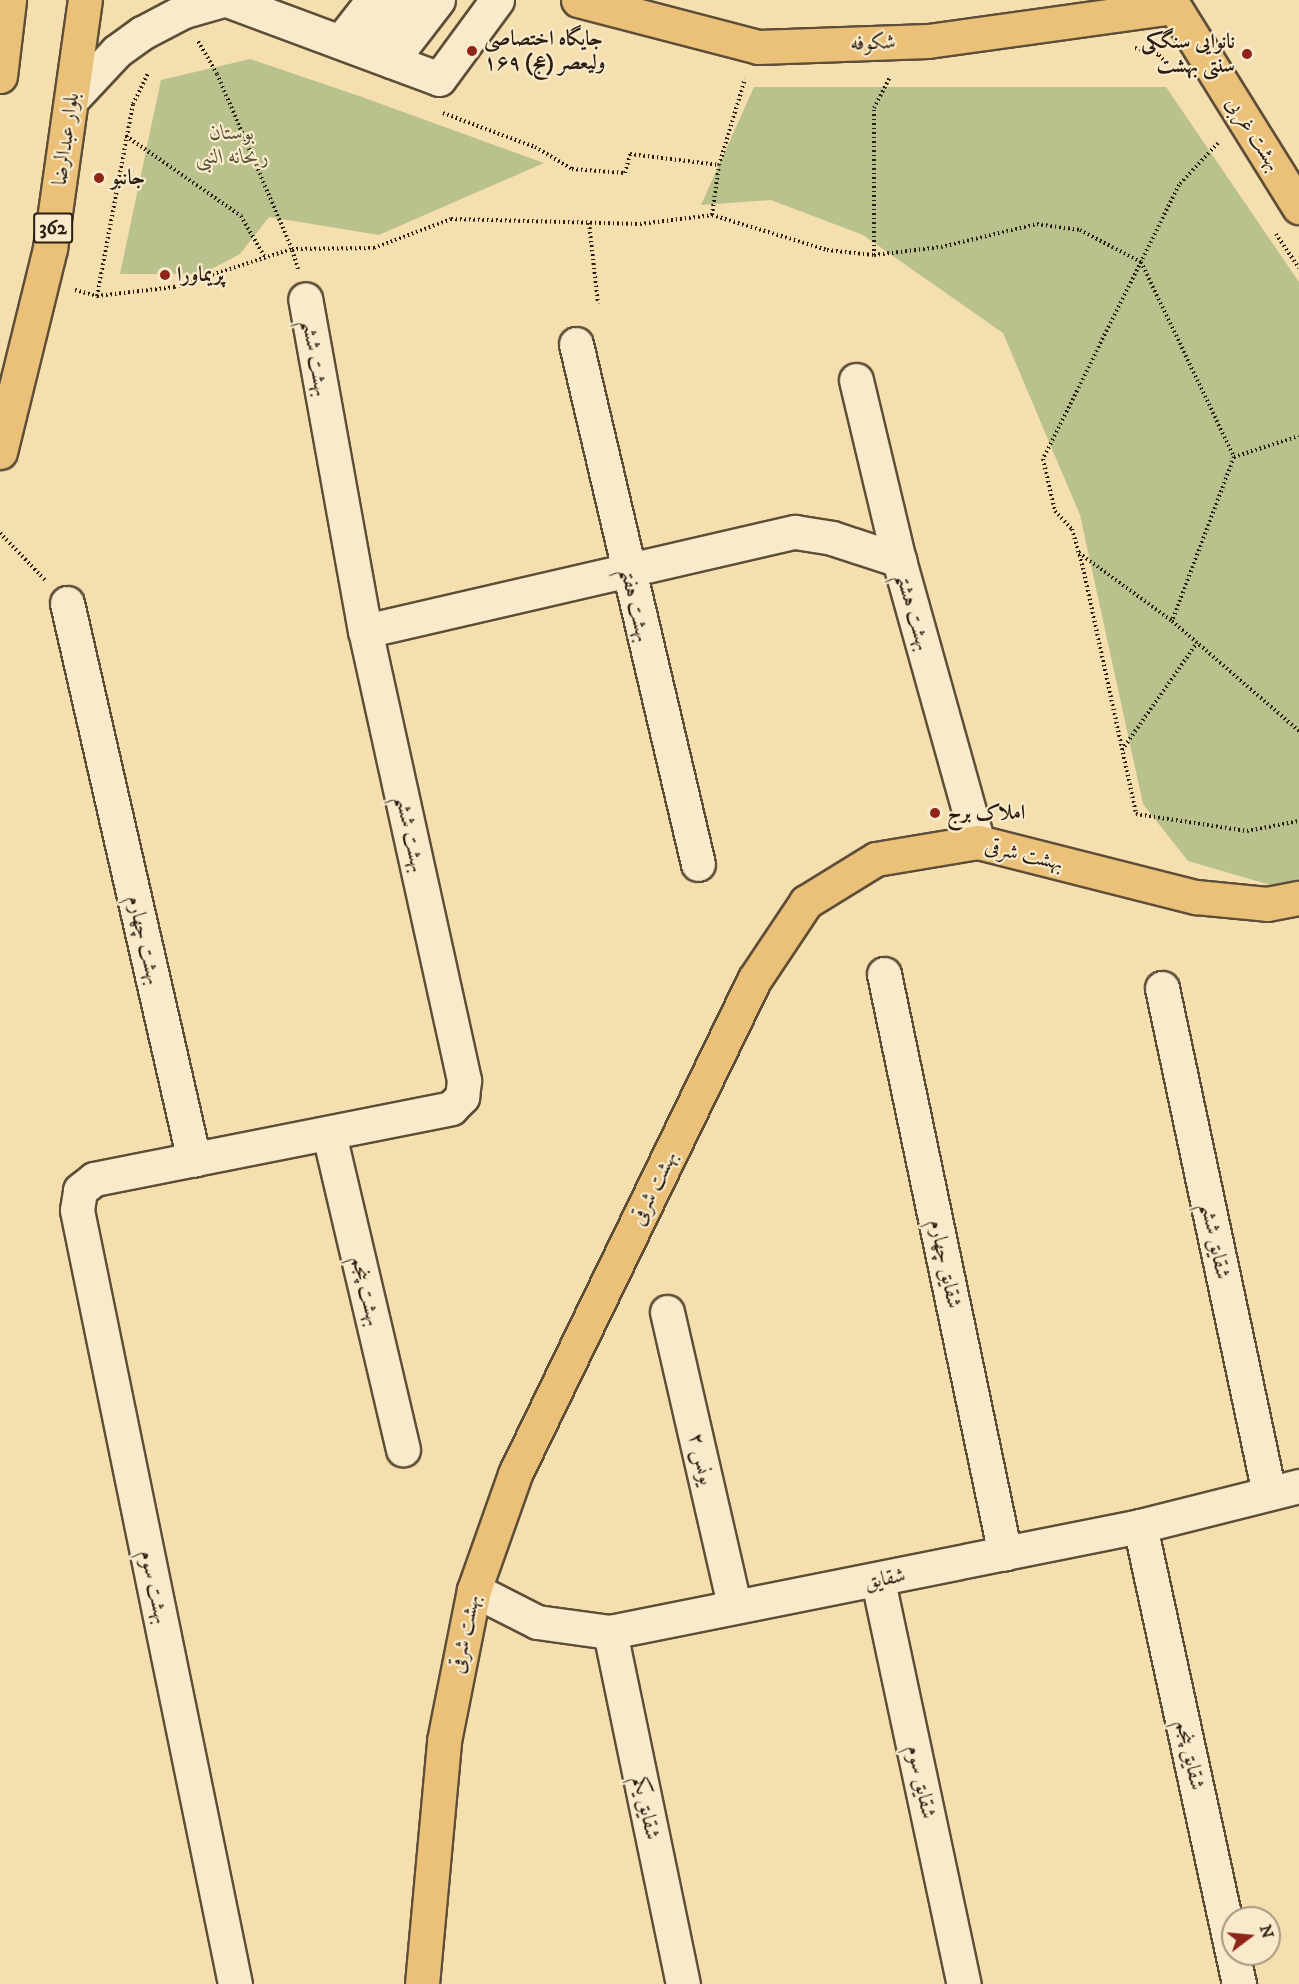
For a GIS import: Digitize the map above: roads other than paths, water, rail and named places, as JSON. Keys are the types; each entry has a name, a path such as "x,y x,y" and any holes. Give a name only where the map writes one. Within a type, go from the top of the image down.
{"main road":[{"path":"0,76 9,0"},
{"name":"بلوار عبدالرضا","path":"0,452 50,248 73,98 85,0"},
{"name":"شکوفه","path":"578,0 758,47 928,40 1171,3"},
{"name":"بهشت غربی","path":"1171,3 1294,189"},
{"name":"بهشت شرقی","path":"422,1984 444,1741 474,1590 515,1474 754,980 806,902 876,858 978,843 1196,897 1267,904 1299,898"}],"street":[{"path":"73,98 117,51 142,33 184,11 225,0 439,79 496,0"},
{"path":"373,0 378,55"},
{"path":"378,55 410,0"},
{"path":"378,55 438,0"},
{"path":"378,55 469,0"},
{"name":"بهشت ششم","path":"194,1160 451,1108 462,1097 464,1080 365,631 305,299"},
{"name":"بهشت هفتم","path":"576,344 627,573 698,864"},
{"name":"بهشت هشتم","path":"856,380 899,560 978,843"},
{"path":"365,631 627,573 795,532 832,537 899,560"},
{"name":"بهشت چهارم","path":"67,603 194,1160"},
{"name":"شقایق چهارم","path":"884,974 1005,1554"},
{"name":"شقایق ششم","path":"1162,988 1284,1490"},
{"name":"بهشت پنجم","path":"329,1134 403,1449"},
{"name":"بهشت سوم","path":"194,1160 94,1179 80,1190 77,1210 235,1984"},
{"name":"یونس ۲","path":"667,1312 734,1605"},
{"name":"شقایق","path":"474,1590 537,1622 610,1632 734,1605 878,1581 1140,1526 1284,1490"},
{"name":"شقایق پنجم","path":"1140,1526 1239,1984"},
{"name":"شقایق سوم","path":"878,1581 964,1984"},
{"name":"شقایق یکم","path":"610,1632 682,1984"}],"place":[{"name":"جایگاه اختصاصی ۱۶۹ ولیعصر (عج)","path":"472,51"},
{"name":"نانوایی سنگکی سنتی بهشت","path":"1247,54"},
{"name":"جانبو","path":"99,178"},
{"name":"پریماورا","path":"165,275"},
{"name":"املاک برج","path":"935,813"}],"park label":[{"name":"بوستان ریحانه النبی","path":"232,145"}]}
